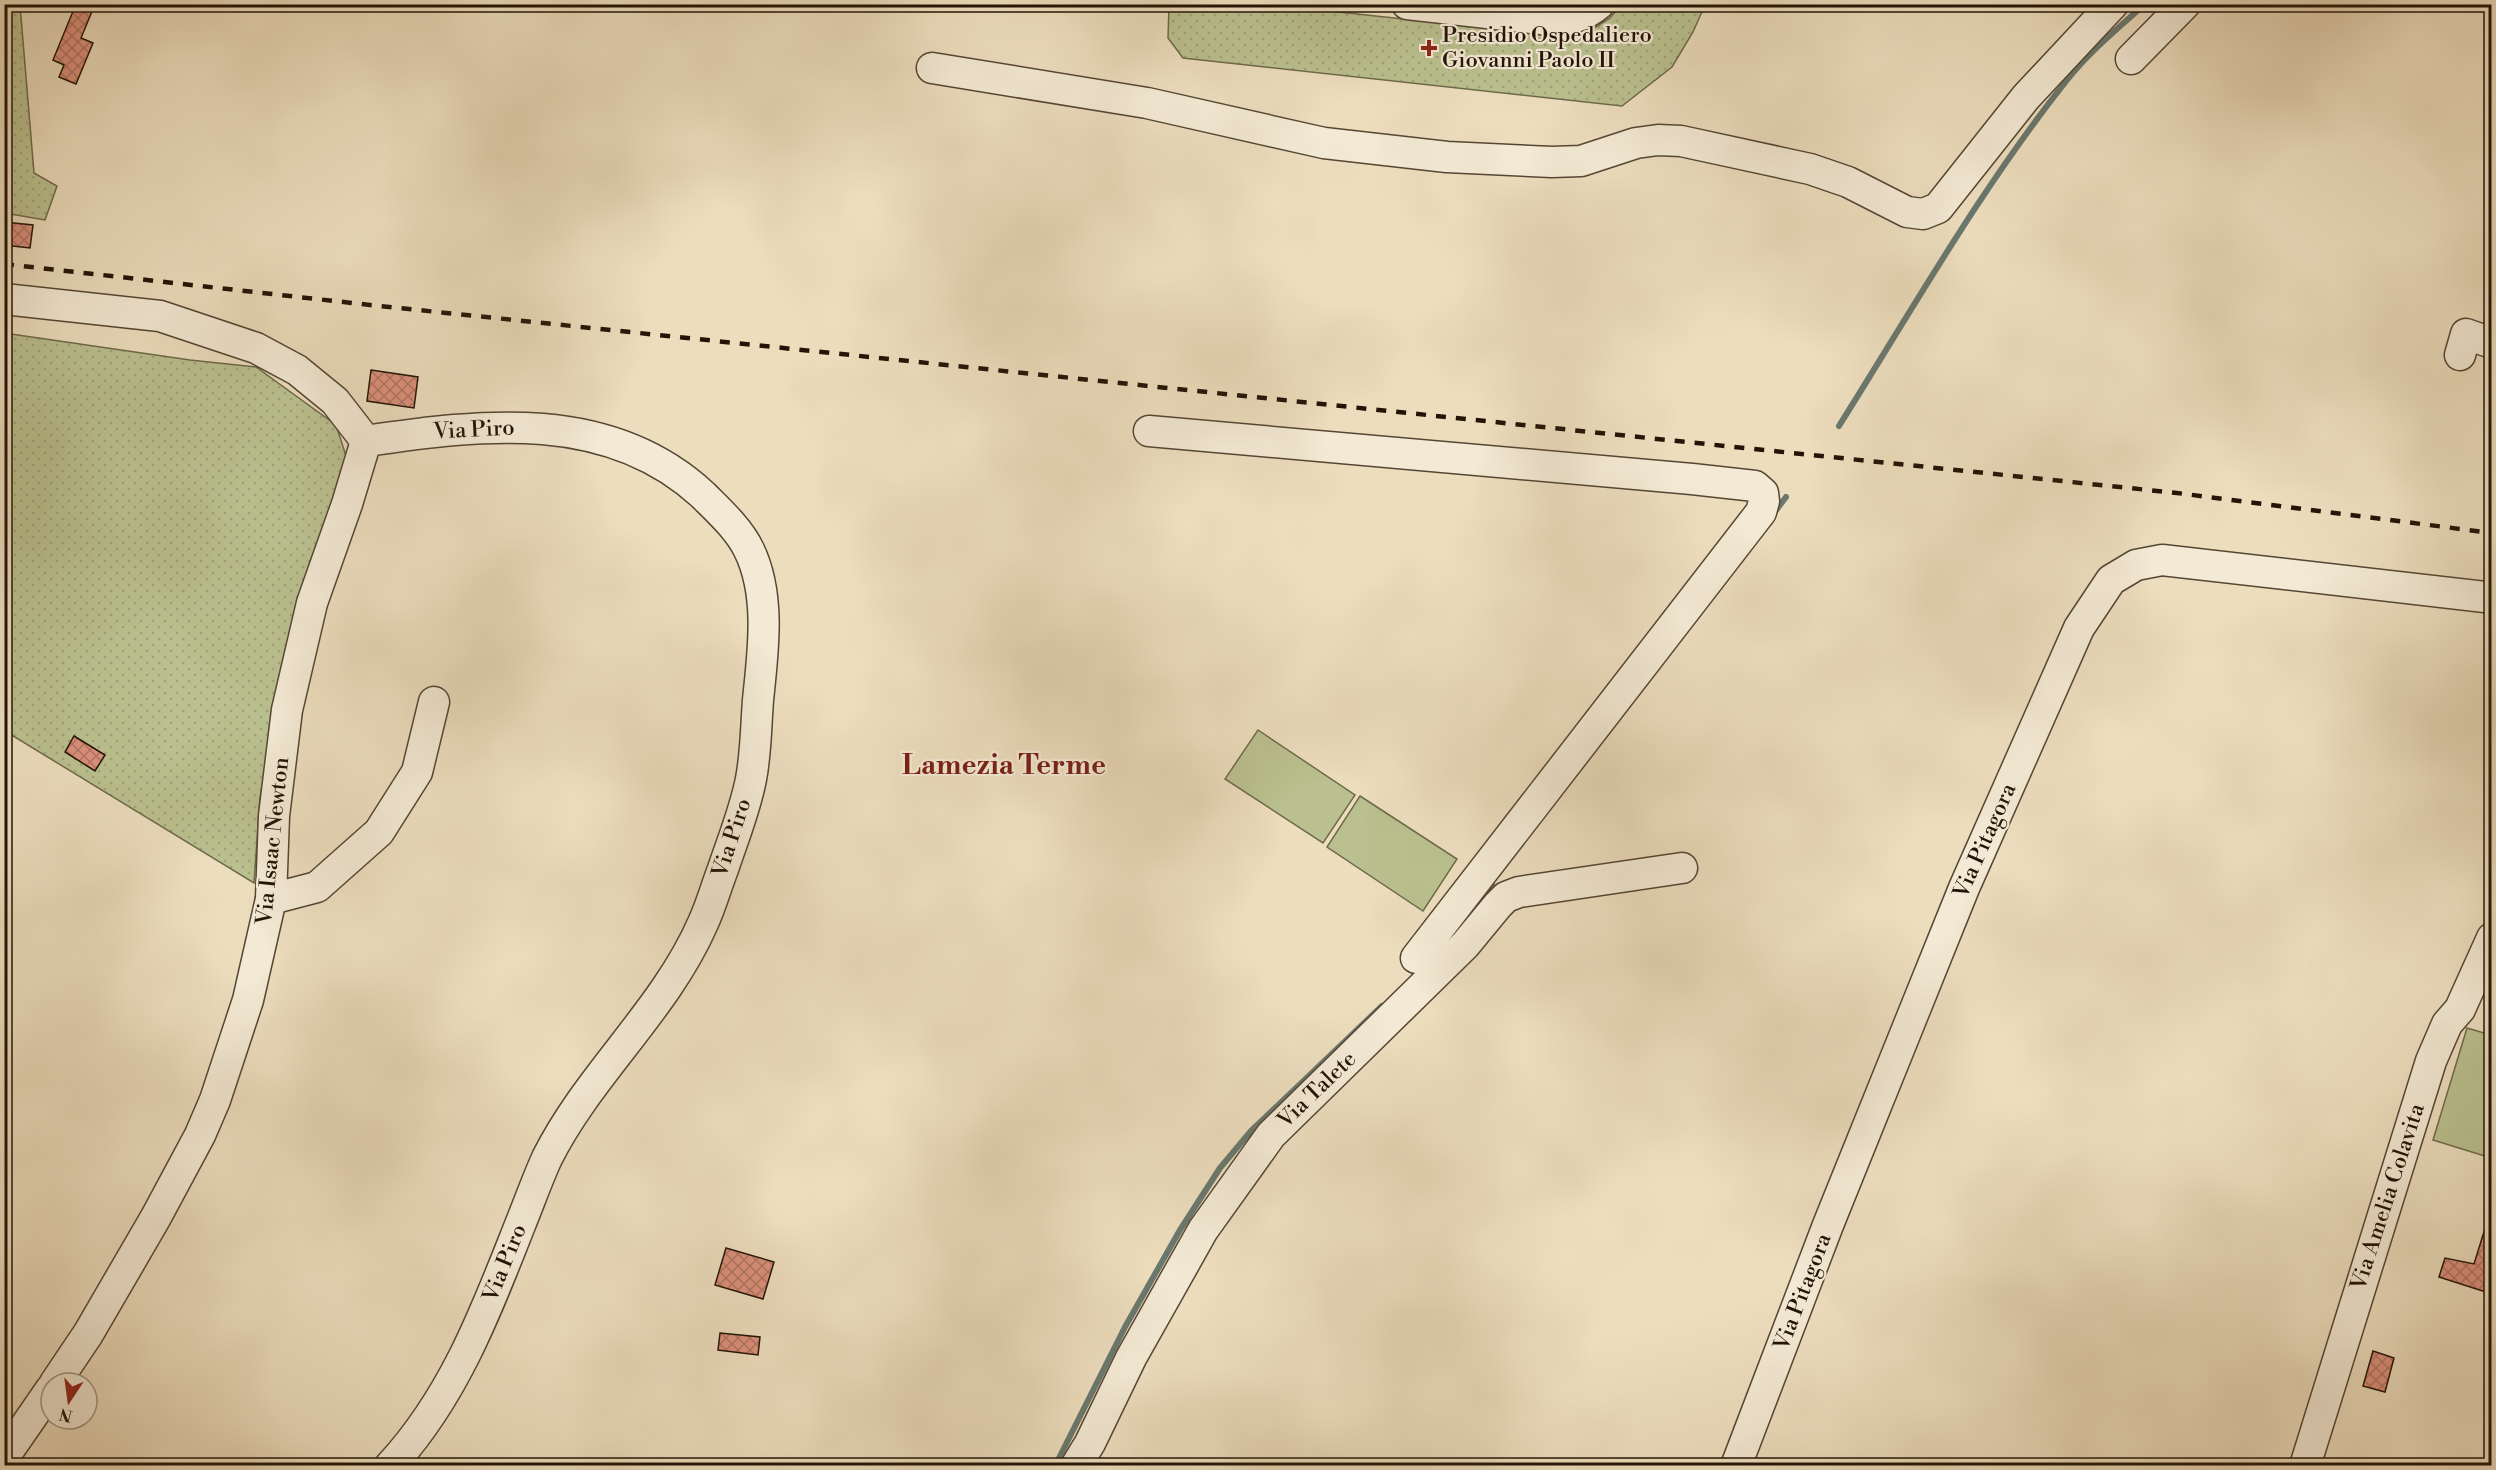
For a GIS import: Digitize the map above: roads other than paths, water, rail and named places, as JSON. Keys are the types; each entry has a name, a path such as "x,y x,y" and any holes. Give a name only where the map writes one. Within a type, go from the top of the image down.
{"street":[{"path":"1407,4 1550,20 1569,20 1585,15 1599,4"},
{"path":"932,68 1147,103 1324,143 1447,157 1552,162 1581,160 1636,143 1658,140 1681,141 1810,169 1848,182 1907,212 1923,214 1938,208 2026,97 2113,4"},
{"path":"2131,59 2185,4"},
{"path":"4,299 160,316 256,348 297,370 335,401 366,441"},
{"path":"2460,355 2466,334 2492,344"},
{"name":"Via Piro","path":"366,441 423,432 518,426 572,431 635,449 685,479 724,514 749,549 759,581 764,636 752,776 745,806 704,923 682,963 637,1031 590,1091 547,1159 478,1330 459,1368 435,1408 390,1466"},
{"path":"1149,431 1702,480 1755,486 1763,493 1764,501 1761,512 1416,958"},
{"name":"Via Isaac Newton","path":"63,1371 99,1314 200,1135 215,1100 248,1000 271,898 274,816 287,710 312,603 347,504 366,441"},
{"name":"Via Pitagora","path":"1736,1466 1828,1225 1964,888 2079,628 2112,580 2136,565 2162,560 2485,597"},
{"path":"271,898 317,887 379,832 417,772 434,702"},
{"path":"1479,877 1506,897 1519,892 1682,868"},
{"name":"Via Talete","path":"1076,1466 1090,1443 1131,1358 1203,1230 1271,1136 1465,945 1506,897"},
{"name":"Via Amelia Colavita","path":"2305,1466 2431,1061 2447,1024 2460,1009 2492,938"},
{"path":"4,1457 39,1406"}],"waterway":[{"path":"1839,426 2005,163 2067,80 2104,40 2145,4"},
{"path":"1774,513 1786,497"},
{"path":"1447,943 1492,884"},
{"path":"1055,1466 1125,1327 1180,1230 1220,1168 1251,1131 1382,1006"}],"railway":[{"path":"4,264 370,305 2177,493 2492,533"}],"place":[{"name":"Presidio Ospedaliero Giovanni Paolo II","path":"1429,48"}],"district":[{"name":"Lamezia Terme","path":"1004,765"}]}
